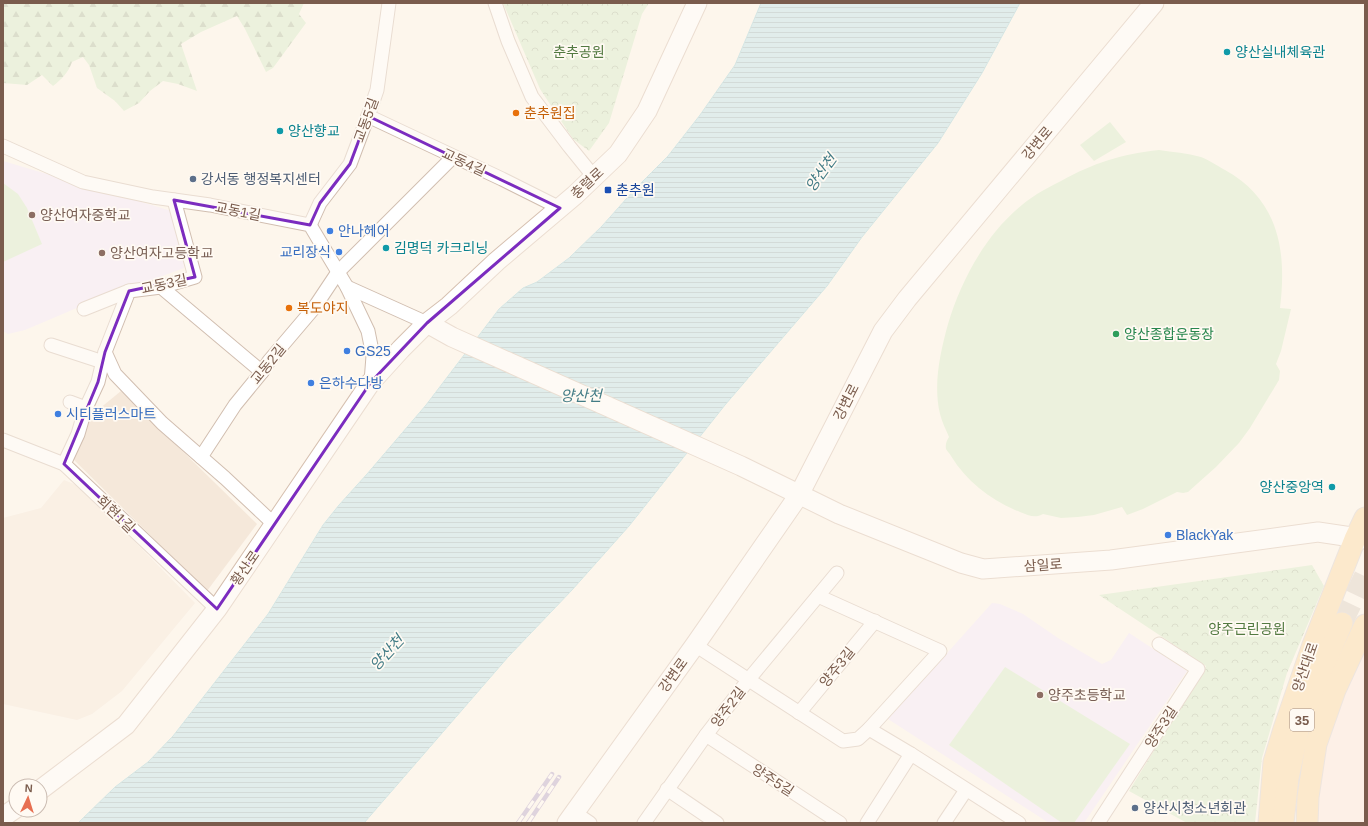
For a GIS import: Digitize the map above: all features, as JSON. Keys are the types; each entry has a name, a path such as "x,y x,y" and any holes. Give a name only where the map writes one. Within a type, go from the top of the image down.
{"main road":[{"name":"충렬로","path":"426,323 460,296 560,208 618,154 647,111 697,3"},
{"name":"강변로","path":"570,818 695,645 799,495 883,331 907,299 1154,3"},
{"name":"삼일로","path":"426,323 452,337 737,464 839,514 961,563 983,569 1111,560 1318,532 1360,539"},
{"name":"황산로","path":"48,784 126,725 217,609 371,382 426,323"},
{"name":"양산대로","path":"1269,823 1274,762 1313,646 1360,539 1365,518"},
{"name":"양산대로","path":"1283,823 1288,778 1299,728 1342,623"},
{"path":"1307,823 1308,797 1316,744 1335,690 1365,625"}],"street":[{"name":"교동5길","path":"310,225 320,203 350,164 368,116 377,90 388,3"},
{"path":"495,3 508,41 532,97 594,177"},
{"name":"교동4길","path":"368,116 560,208"},
{"name":"교동1길","path":"3,146 83,182 153,197 210,205 310,225"},
{"name":"교동2길","path":"201,457 235,405 269,361 314,308 338,272 453,156"},
{"name":"교동3길","path":"64,464 78,434 86,408 98,382 104,357 130,291 161,287 195,277 174,200"},
{"path":"310,225 347,287 370,336 373,356 371,382"},
{"path":"161,287 262,372"},
{"path":"347,287 426,323"},
{"path":"84,309 130,291"},
{"path":"51,345 104,357 115,374 162,423 275,525"},
{"path":"70,402 86,408"},
{"name":"회현1길","path":"3,440 64,464 217,609"},
{"name":"양주2길","path":"644,823 706,735 748,679 837,573"},
{"path":"695,645 843,741 858,739 869,729 940,651 818,596"},
{"name":"양주3길","path":"799,713 874,621"},
{"name":"양주3길","path":"1098,823 1198,669 1159,644"},
{"path":"869,729 1019,823"},
{"name":"양주5길","path":"706,735 840,823"},
{"path":"867,823 911,754"},
{"path":"667,789 717,823"},
{"path":"944,823 966,790"},
{"path":"570,818 590,823"}],"highlighted area":[{"path":"368,116 560,208 427,323 371,382 217,609 64,464 98,382 105,352 129,291 195,277 174,200 310,225 320,203 350,164"}],"shaded area":[{"name":"양산여자고등학교","path":"3,161 175,212 184,268 79,307 25,330 8,334 3,331"},
{"path":"121,391 257,524 207,591 72,458 88,418"},
{"path":"64,480 81,487 195,603 122,691 92,714 77,720 3,704 3,518 41,508"},
{"name":"양주초등학교","path":"992,603 1000,604 1023,614 1058,638 1102,664 1111,660 1129,633 1187,671 1084,823 1049,823 888,719"},
{"path":"1365,640 1365,823 1310,823 1319,746"}],"green space":[{"path":"3,3 304,3 299,14 306,23 273,68 266,72 237,16 201,32 181,44 197,91 178,84 163,81 150,91 139,103 124,111 115,101 97,88 89,65 83,57 72,62 64,76 53,86 42,75 27,85 3,83"},
{"name":"춘추공원","path":"503,3 649,3 642,14 609,123 589,151 573,139 540,89"},
{"path":"1110,122 1126,142 1094,161 1080,145"},
{"name":"양산종합운동장","path":"1159,150 1196,156 1213,163 1243,182 1257,196 1268,212 1280,247 1282,287 1280,308 1291,309 1281,351 1276,364 1280,371 1279,380 1250,428 1239,443 1216,467 1188,492 1177,492 1143,509 1127,515 1122,507 1094,515 1061,518 1043,514 1032,516 1010,508 981,490 972,482 957,465 946,449 946,444 949,437 940,414 937,380 942,346 954,305 981,251 1006,220 1021,206 1037,194 1096,164 1133,154"},
{"path":"3,183 18,194 27,208 42,244 3,262"},
{"name":"양주근린공원","path":"1312,565 1324,586 1287,673 1262,758 1255,823 1187,823 1129,791 1206,666 1099,595"},
{"path":"1005,667 1130,744 1074,823 1062,823 949,745"}],"water":[{"name":"양산천","path":"761,3 1020,3 982,73 938,143 862,237 827,286 725,405 629,526 572,590 508,657 364,823 78,823 115,787 148,762 173,736 268,614 323,525 426,405 499,309 523,288 537,282 569,258 602,226 635,189 668,156 700,115 735,65"}],"tunnel":[{"path":"1342,623 1365,575"}],"railway":[{"path":"518,823 552,774"},
{"path":"528,823 559,777"}],"place":[{"name":"양산실내체육관","path":"1227,52"},
{"name":"춘추원집","path":"516,113"},
{"name":"양산향교","path":"280,131"},
{"name":"강서동 행정복지센터","path":"193,179"},
{"name":"춘추원","path":"608,190"},
{"name":"양산여자중학교","path":"32,215"},
{"name":"안나헤어","path":"330,231"},
{"name":"김명덕 카크리닝","path":"386,248"},
{"name":"교리장식","path":"339,252"},
{"name":"양산여자고등학교","path":"102,253"},
{"name":"복도야지","path":"289,308"},
{"name":"양산종합운동장","path":"1116,334"},
{"name":"GS25","path":"347,351"},
{"name":"은하수다방","path":"311,383"},
{"name":"시티플러스마트","path":"58,414"},
{"name":"양산중앙역","path":"1332,487"},
{"name":"BlackYak","path":"1168,535"},
{"name":"양주초등학교","path":"1040,695"},
{"name":"양산시청소년회관","path":"1135,808"}]}
